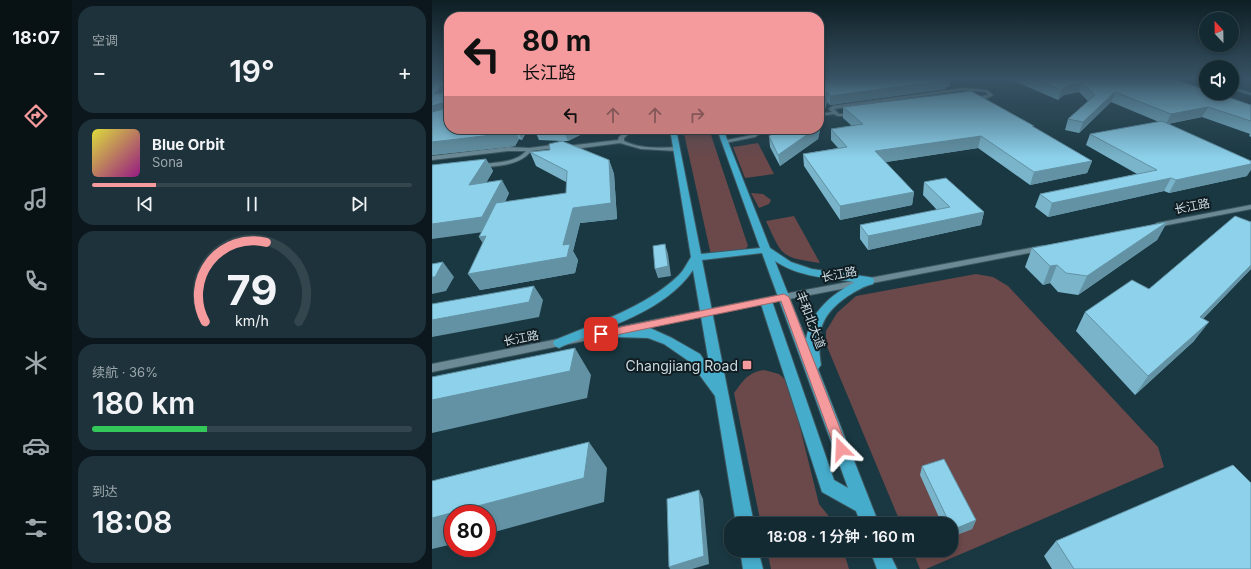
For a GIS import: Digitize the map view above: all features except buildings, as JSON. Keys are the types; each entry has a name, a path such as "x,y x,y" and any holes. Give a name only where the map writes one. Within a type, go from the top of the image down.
{"highway":[{"path":"675,134 744,517"},
{"name":"丰和北大道","path":"722,134 867,517"},
{"path":"559,343 641,307 667,291 684,275 696,258 766,250 787,264 810,272 867,281"},
{"path":"815,379 812,340 819,317 830,302 867,281"},
{"path":"766,301 828,486 862,505"},
{"path":"615,332 650,333 668,341 695,358 721,396"},
{"path":"750,557 753,569"},
{"path":"882,557 887,569"}],"street":[{"path":"824,113 832,111 833,107 841,106"},
{"path":"824,111 832,111 846,116 923,106"},
{"path":"476,166 505,163 523,157 529,152 622,140 627,134"},
{"path":"725,141 753,136 756,134"},
{"path":"622,140 627,145 636,147 677,149"},
{"path":"432,158 508,149 524,149 529,152"},
{"name":"长江路","path":"1150,227 1251,207"},
{"name":"长江路","path":"432,368 706,314 784,297 1048,246"}],"shaded area":[{"path":"684,134 711,134 748,246 744,250 711,255"},
{"path":"758,143 774,174 745,178 733,147"},
{"path":"751,193 763,194 771,200 769,204 759,208"},
{"path":"794,216 820,263 797,259 784,253 776,242 766,221"},
{"path":"976,274 993,277 1008,286 1158,447 1164,467 958,555 958,517 898,517 826,344 826,331 837,313 856,296"},
{"path":"764,370 779,374 789,383 819,504 829,517 760,517 734,393 743,381 758,371"},
{"path":"768,557 845,557 849,569 771,569"},
{"path":"915,557 954,557 926,569 920,569"}],"place":[{"name":"Changjiang Road","path":"747,365"}],"route":[{"path":"601,334 706,314 784,297 841,449"}]}
